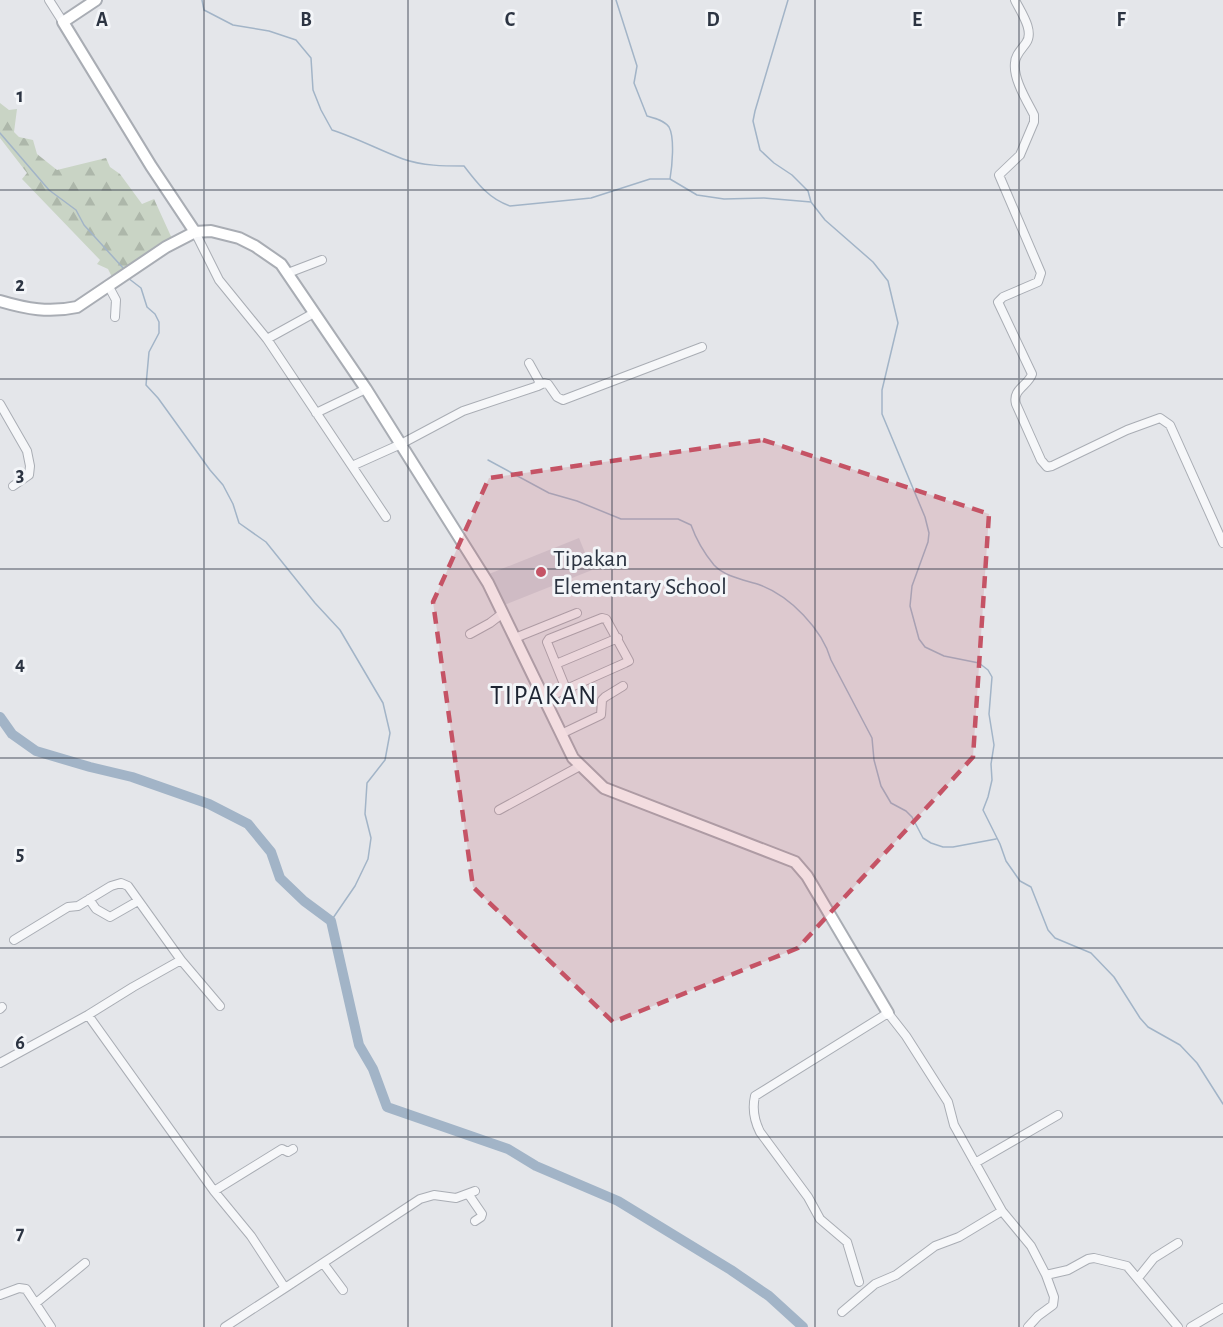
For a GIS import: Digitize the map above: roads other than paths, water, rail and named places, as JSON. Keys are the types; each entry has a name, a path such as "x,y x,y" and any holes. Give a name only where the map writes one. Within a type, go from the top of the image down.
{"street":[{"path":"49,0 151,166 195,232 219,280 267,339 386,517"},
{"path":"63,22 96,0"},
{"path":"1015,0 1029,32 1029,39 1014,62 1016,75 1034,115 1034,122 1020,156 1000,172 999,178 1041,273 1038,282 1003,297 998,302 1032,374 1032,378 1016,392 1014,397 1016,404 1041,459 1047,467 1127,430 1160,418 1166,420 1223,543"},
{"path":"0,301 40,311 59,311 76,307 135,267 195,232 211,231 239,238 270,256 288,273 366,389 488,583 573,758 604,788 795,862 807,876 888,1013 906,1036 948,1102 954,1125 1002,1211 1031,1246 1046,1275 1054,1297 1053,1305 1028,1327"},
{"path":"288,273 322,260"},
{"path":"108,285 116,300 116,317"},
{"path":"267,339 315,313"},
{"path":"351,466 401,444 438,422 463,411 544,384 548,384 557,397 563,400 702,347"},
{"path":"529,363 539,381 538,386"},
{"path":"316,413 366,389"},
{"path":"0,404 27,451 29,459 29,475 13,486"},
{"path":"470,634 503,613"},
{"path":"515,638 577,613"},
{"path":"544,699 629,661 609,621 602,618 549,639 547,642 566,689"},
{"path":"556,664 618,638"},
{"path":"561,734 601,715 602,700 623,687"},
{"path":"499,810 580,766"},
{"path":"14,940 68,907 78,906 111,886 121,883 128,886 181,960 220,1006"},
{"path":"89,899 96,909 110,917 138,902"},
{"path":"0,1063 88,1015 181,960"},
{"path":"859,1282 846,1242 820,1219 808,1197 760,1132 755,1122 753,1104 755,1096 888,1013"},
{"path":"88,1015 214,1191 250,1236 285,1288"},
{"path":"975,1163 1058,1115"},
{"path":"214,1191 282,1149 288,1152 293,1149"},
{"path":"225,1327 420,1199 428,1196 456,1198 472,1193 482,1214 475,1221"},
{"path":"842,1312 875,1284 896,1275 934,1246 959,1237 1002,1211"},
{"path":"1138,1278 1154,1258 1178,1244"},
{"path":"1046,1275 1068,1270 1088,1258 1127,1266 1178,1327"},
{"path":"36,1303 85,1263"},
{"path":"323,1263 343,1290"},
{"path":"0,1295 20,1288 26,1289 51,1327"},
{"path":"1191,1327 1223,1308"}],"waterway":[{"path":"202,0 204,10 233,25 269,31 296,40 311,58 313,90 332,130 418,163 464,166 490,195 510,206 591,198 650,179 670,179 697,195 724,199 764,198 811,202"},
{"path":"616,0 637,66 634,83 647,116 664,123 671,132 670,179"},
{"path":"788,0 753,121 760,150 808,191 811,202 825,220 873,262 888,281 898,323 882,390 882,414 925,517 929,533 912,586 910,606 919,639 925,647 944,656 979,663 988,670 992,677 989,714 994,745 991,764 992,780 983,810 1006,861 1020,881 1031,887 1048,930 1055,938 1091,953 1114,977 1148,1027 1180,1045 1197,1063 1223,1104"},
{"path":"0,133 49,190 76,210 84,225 124,269"},
{"path":"128,278 141,288 147,307 155,314 159,322 159,333 149,352 146,385 223,485 233,504 239,523 266,542 340,630 383,703 390,733 385,760 367,783 365,814 371,838 368,859 355,886 331,921"},
{"path":"488,460 549,493 577,501 621,519 678,519 691,525 714,565 729,575 771,590 793,605 812,626 827,648 872,738 874,760 881,786 891,803 912,817 923,838 943,847 996,839"},
{"path":"0,717 12,734 36,751 132,777 209,804 248,824 271,852 280,878 304,901 331,921 359,1045 373,1069 387,1107 508,1149 536,1166 618,1201 731,1270 769,1296 803,1327"}],"place":[{"name":"Tipakan Elementary School","path":"541,572"}],"district":[{"name":"TIPAKAN","path":"544,695"}]}
